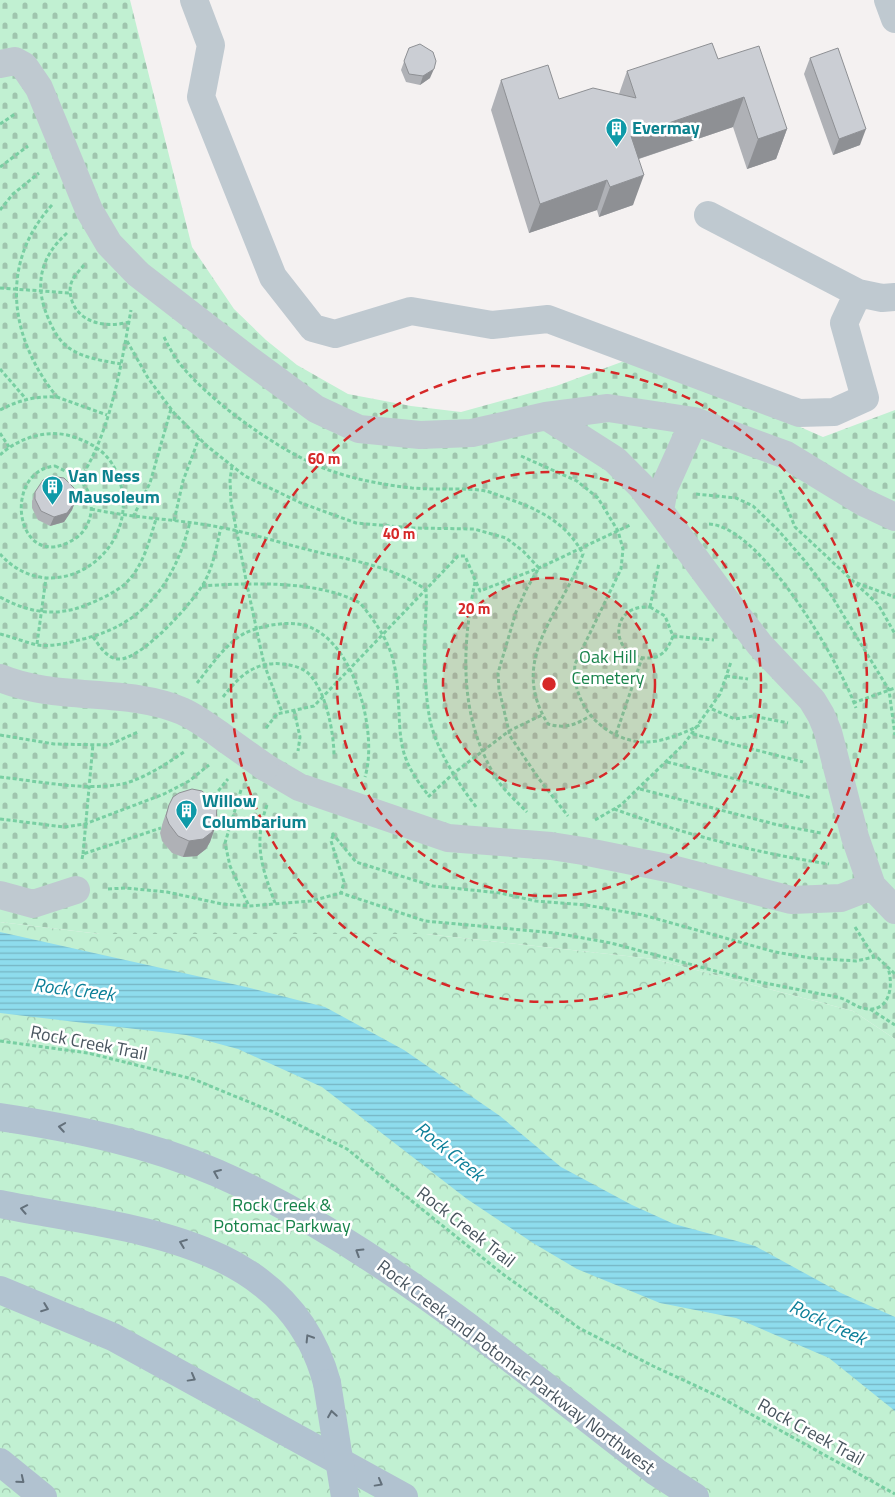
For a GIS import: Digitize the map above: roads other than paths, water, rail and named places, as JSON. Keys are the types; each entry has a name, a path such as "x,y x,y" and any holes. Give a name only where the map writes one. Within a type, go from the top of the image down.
{"main road":[{"name":"Rock Creek and Potomac Parkway Northwest","path":"0,1117 81,1131 146,1148 215,1172 280,1203 414,1287 656,1472 695,1497"},
{"path":"0,1204 171,1238 239,1266 264,1284 286,1305 311,1341 322,1364 327,1383 346,1497"},
{"path":"0,1290 113,1337 404,1497"},
{"path":"0,1462 43,1497"}],"street":[{"path":"194,0 211,45 201,97 273,277 313,328 335,334 411,311 492,325 548,319 799,413 834,412 865,398 844,323 858,292"},
{"path":"888,0 895,19"},
{"path":"0,64 14,61 24,66 33,77 44,97 93,217 109,244 156,287 248,360 316,409 359,429 420,435 472,433 546,416 608,408 694,421 786,455 863,502 895,517"},
{"path":"708,215 858,292 882,298 895,297"},
{"path":"546,416 615,460 640,486 662,499 736,614 760,645 812,700 822,718 838,770 855,837 868,876 895,910"},
{"path":"662,499 694,421"},
{"path":"0,678 12,683 50,691 144,701 176,710 217,744 265,767 299,787 413,826 464,840 502,842 583,851 672,869 791,900 841,898 868,876"},
{"path":"0,895 34,904 76,890"}],"water":[{"name":"Rock Creek","path":"0,932 246,987 325,1007 404,1050 500,1116 561,1167 632,1205 674,1224 755,1246 841,1293 895,1317 895,1411 829,1358 736,1318 660,1303 577,1269 533,1243 467,1199 322,1087 238,1049 186,1035 0,1013"}],"place":[{"name":"Evermay","path":"616,147"},
{"name":"Van Ness Mausoleum","path":"52,505"},
{"name":"Willow Columbarium","path":"186,830"}],"park label":[{"name":"Oak Hill Cemetery","path":"608,668"},
{"name":"Rock Creek & Potomac Parkway","path":"282,1215"}]}
